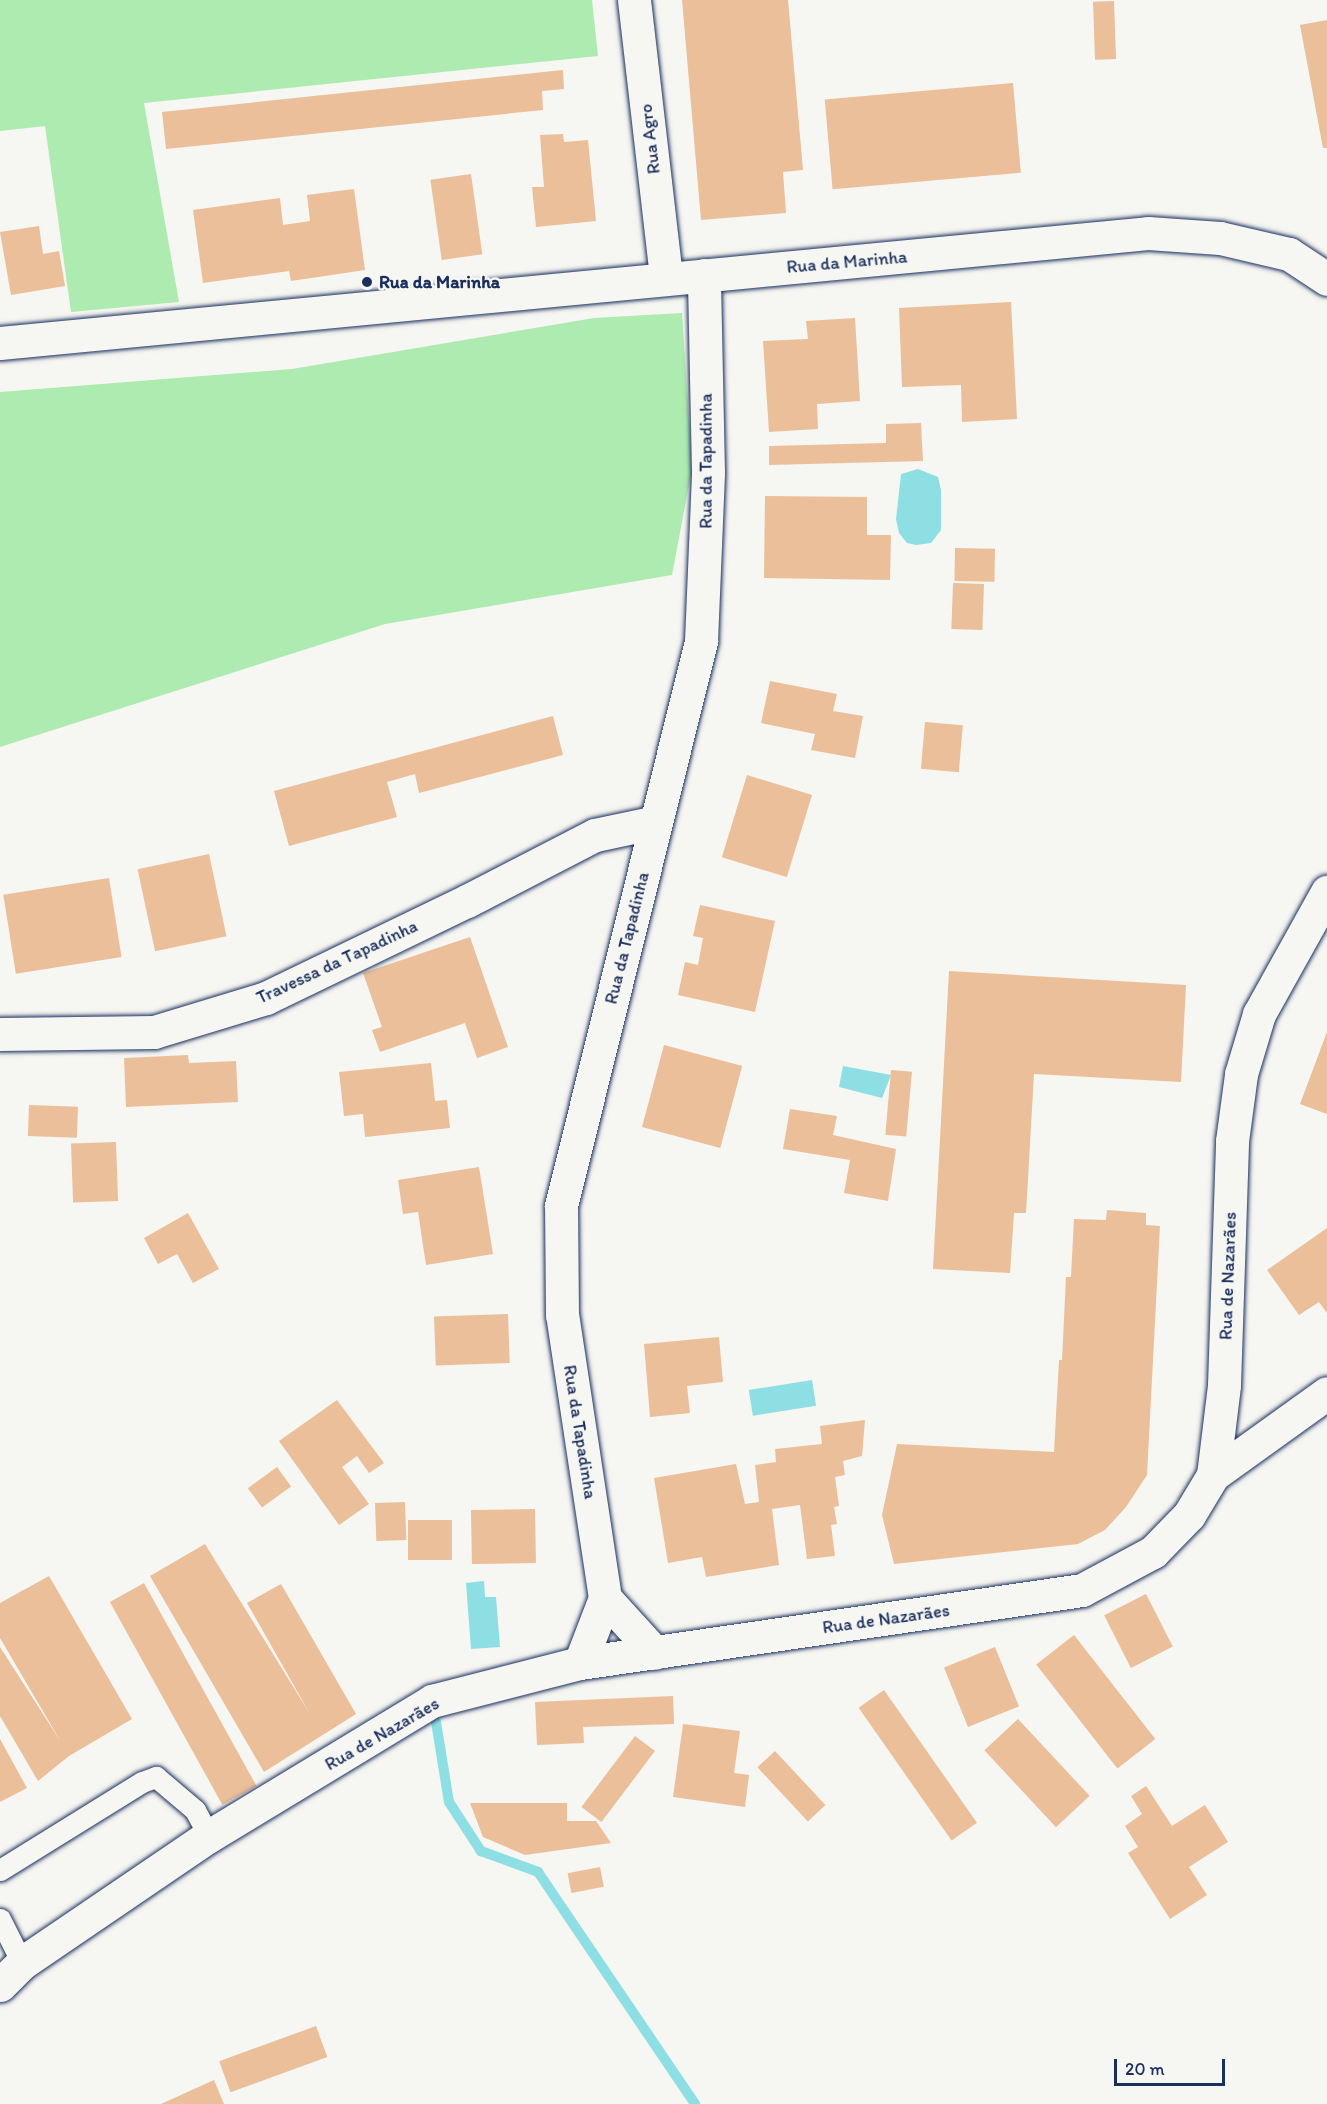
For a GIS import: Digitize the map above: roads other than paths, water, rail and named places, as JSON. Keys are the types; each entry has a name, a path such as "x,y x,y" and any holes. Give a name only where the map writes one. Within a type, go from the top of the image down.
{"street":[{"name":"Rua Agro","path":"634,0 666,278"},
{"name":"Rua da Marinha","path":"0,343 1148,233 1220,238 1289,254 1327,279"},
{"name":"Rua da Tapadinha","path":"580,1663 605,1598 562,1314 561,1206 701,641 708,472 704,275"},
{"name":"Travessa da Tapadinha","path":"0,1034 154,1032 266,998 468,900 595,835 656,822"},
{"name":"Rua de Nazarães","path":"11,1974 209,1836 432,1701 580,1663 1082,1590 1153,1552 1189,1515 1213,1475 1224,1385 1232,1141 1241,1074 1259,1014 1327,892"},
{"path":"1213,1475 1327,1393"},
{"path":"605,1598 655,1653"}],"lane":[{"path":"0,1870 142,1782 156,1777 195,1810 209,1836"},
{"path":"0,1919 11,1974"}],"water":[{"path":"918,469 938,477 941,490 941,530 931,543 916,545 907,543 899,533 896,519 901,474"},
{"path":"843,1066 891,1075 882,1098 839,1087"},
{"path":"812,1380 816,1406 753,1416 749,1390"},
{"path":"484,1581 485,1597 496,1597 500,1647 471,1649 466,1583"}],"waterway":[{"path":"436,1722 449,1802 481,1851 538,1872 695,2104"}],"place":[{"name":"Rua da Marinha","path":"367,282"}]}
